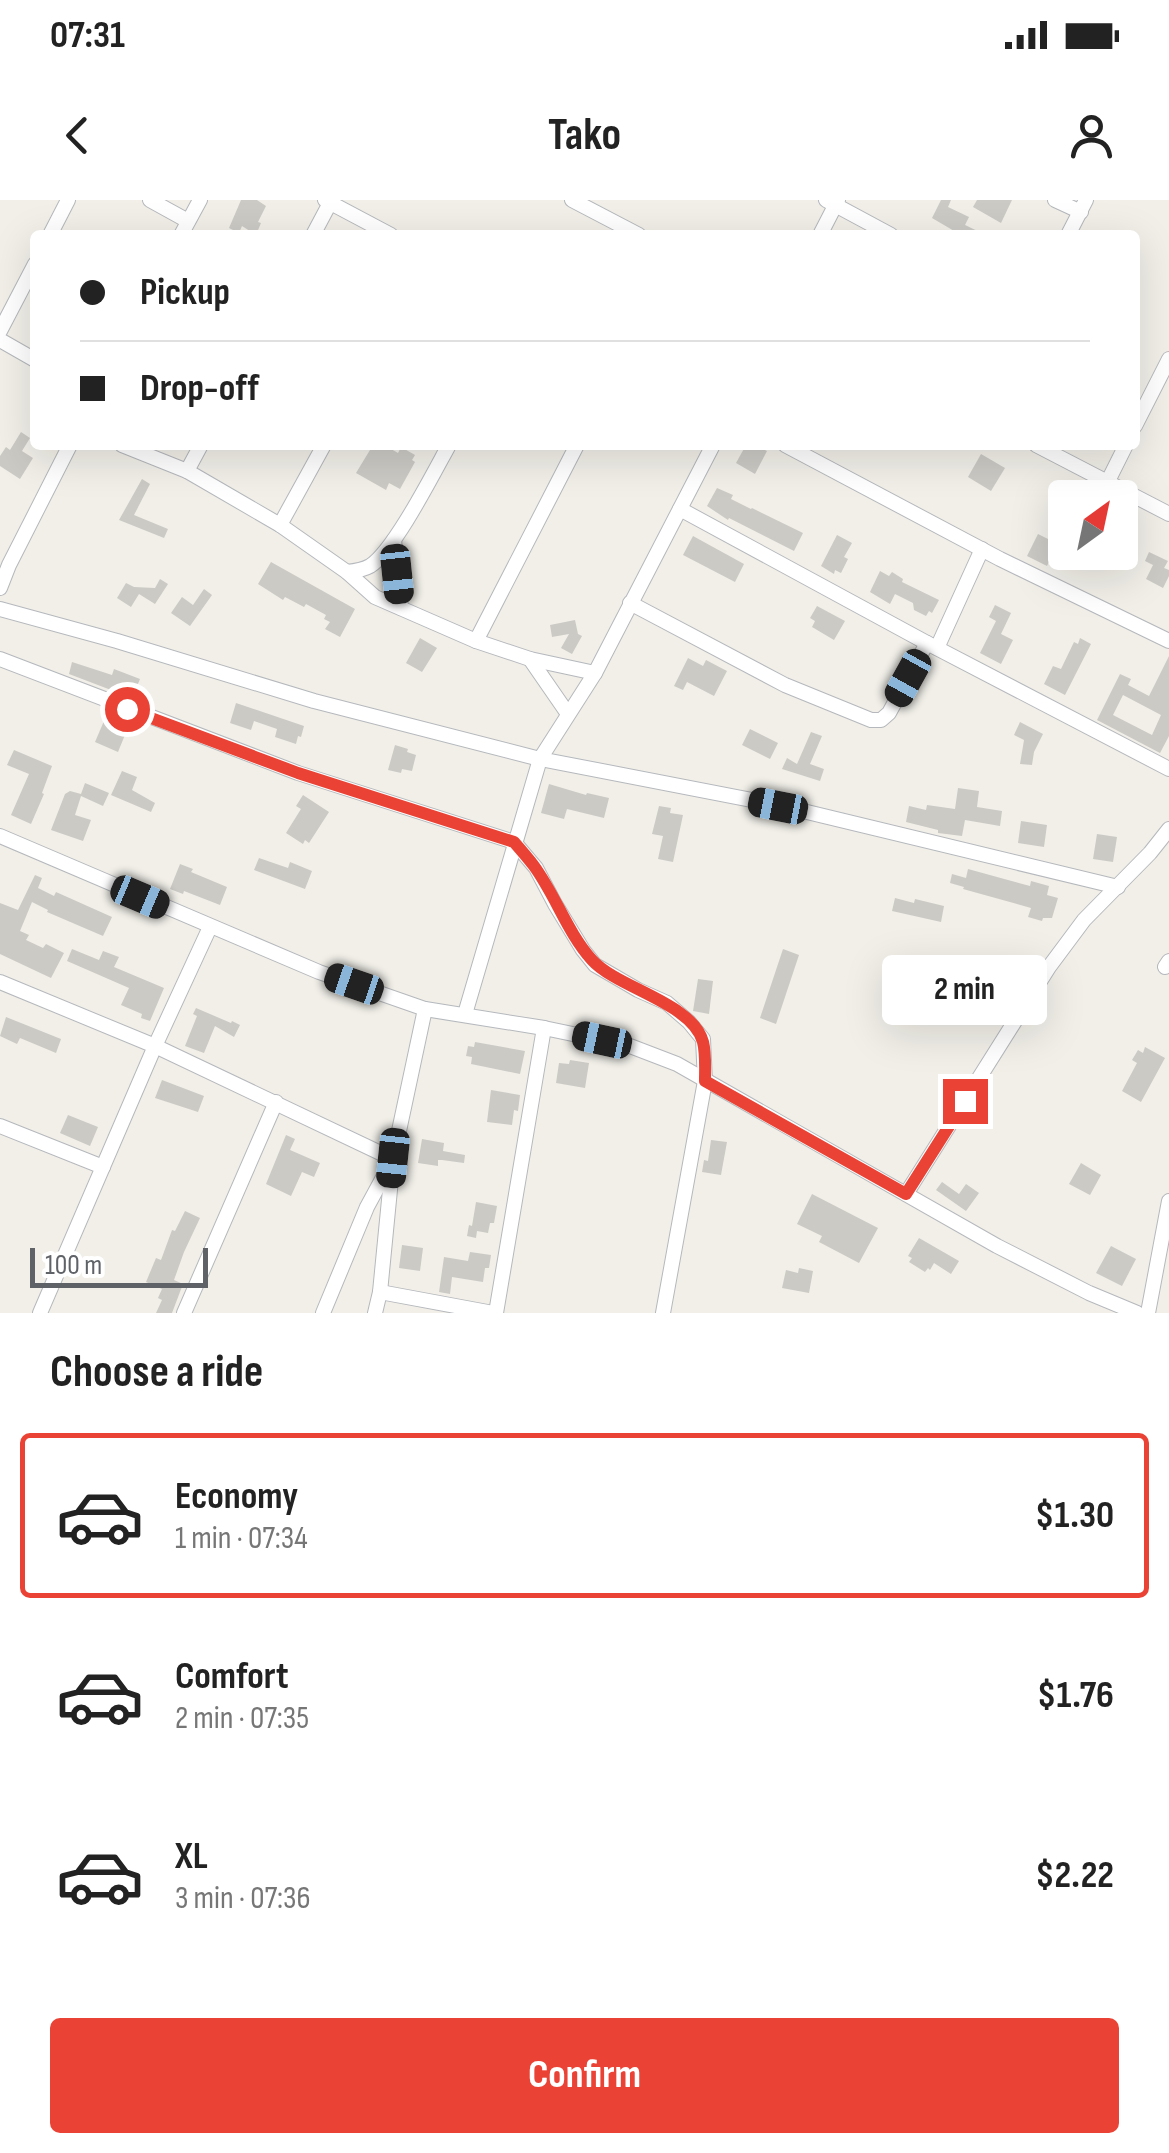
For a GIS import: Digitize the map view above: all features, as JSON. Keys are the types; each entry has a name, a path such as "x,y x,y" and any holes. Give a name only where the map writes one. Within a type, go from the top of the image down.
{"street":[{"path":"53,230 68,200"},
{"path":"150,200 185,228 200,200"},
{"path":"572,200 629,230"},
{"path":"1055,200 1084,206 1071,230"},
{"path":"315,230 328,201 382,230"},
{"path":"822,230 833,202 882,230"},
{"path":"0,331 30,274"},
{"path":"0,340 30,357"},
{"path":"1140,418 1165,376 1169,358"},
{"path":"0,588 4,563 67,450"},
{"path":"134,450 187,471 280,526 347,572 375,597 476,641 530,659 594,673"},
{"path":"187,471 198,450"},
{"path":"280,526 321,450"},
{"path":"347,572 370,566 379,559 446,450"},
{"path":"476,641 574,450"},
{"path":"465,1014 540,759 594,673 710,450"},
{"path":"794,450 1169,641"},
{"path":"1045,450 1101,480"},
{"path":"1108,480 1124,450"},
{"path":"1138,498 1169,514"},
{"path":"680,509 932,646 1167,763"},
{"path":"394,540 400,608"},
{"path":"630,603 785,685 872,720 881,720 932,646 982,549"},
{"path":"0,608 314,701 540,759 778,806 1118,886"},
{"path":"0,659 298,773 514,842 536,868 583,950 596,964 667,1004 703,1039 705,1081 663,1313"},
{"path":"530,659 568,714"},
{"path":"906,1194 1050,967 1084,920 1169,829"},
{"path":"0,836 319,972 425,1010 630,1046 677,1064 997,1246 1137,1313"},
{"path":"40,1313 210,927"},
{"path":"0,982 155,1046 393,1158"},
{"path":"376,1313 393,1158 425,1010"},
{"path":"380,1292 494,1313 544,1028"},
{"path":"184,1313 276,1102"},
{"path":"0,1126 103,1167"},
{"path":"323,1313 367,1207 393,1158"},
{"path":"1148,1313 1169,1201"}],"building":[{"path":"241,200 257,200 266,206 258,230 229,228"},
{"path":"941,200 951,200 948,207 969,217 965,225 976,230 952,230 932,218"},
{"path":"977,200 1012,200 1001,223 973,207"},
{"path":"21,432 30,438 22,451 33,458 20,479 0,466 0,456 6,447 10,450"},
{"path":"370,450 406,450 415,455 400,489 389,483 386,490 356,473"},
{"path":"743,450 767,451 755,474 736,463"},
{"path":"981,454 1005,468 991,491 968,477"},
{"path":"142,479 150,484 134,515 168,529 164,538 119,520"},
{"path":"717,488 733,495 731,499 803,533 794,551 707,506"},
{"path":"1038,534 1048,539 1047,566 1027,556"},
{"path":"837,535 852,543 841,573 835,570 834,574 821,566"},
{"path":"693,536 744,564 735,582 683,555"},
{"path":"1149,552 1168,561 1164,568 1169,570 1169,576 1163,588 1146,579 1153,565 1145,561"},
{"path":"271,562 355,609 340,637 325,629 330,622 324,619 326,615 306,604 304,607 285,597 283,600 258,584"},
{"path":"880,571 889,576 892,572 902,582 939,600 932,613 929,611 926,616 914,610 913,603 895,594 890,604 870,592"},
{"path":"160,579 168,584 155,604 139,594 131,607 117,598 126,583 155,588"},
{"path":"204,589 212,595 190,626 171,613 182,597 193,605"},
{"path":"995,605 1011,613 1001,634 1013,640 1001,664 980,653 996,621 989,617"},
{"path":"817,606 845,621 834,640 812,627 815,621 810,618"},
{"path":"575,620 582,636 572,654 561,648 569,634 552,637 550,625"},
{"path":"420,638 437,648 422,672 406,663"},
{"path":"1080,638 1091,644 1065,695 1044,684 1053,666 1061,669 1074,642 1078,644"},
{"path":"1169,656 1169,736 1160,753 1097,720 1120,674 1131,679 1128,685 1149,696","holes":["1123,695 1161,715 1152,735 1113,715"]},
{"path":"688,658 703,666 706,660 727,671 714,696 687,682 683,690 674,686"},
{"path":"72,662 112,675 114,669 140,679 132,698 69,674"},
{"path":"236,703 304,726 301,737 298,736 296,744 275,737 277,729 254,721 251,730 230,723"},
{"path":"104,721 127,730 118,752 95,742"},
{"path":"1020,722 1043,734 1032,765 1020,764 1024,740 1014,735"},
{"path":"750,729 778,743 770,759 742,745"},
{"path":"811,732 822,736 810,764 824,769 820,781 782,769 787,758 797,764"},
{"path":"395,745 416,755 412,771 388,770"},
{"path":"14,750 52,766 31,824 11,815 29,774 7,765"},
{"path":"122,771 137,777 132,790 155,803 151,812 111,795"},
{"path":"85,783 109,793 103,806 81,796 75,815 91,820 83,841 51,830 65,794 81,794"},
{"path":"549,784 609,798 604,818 567,809 564,819 541,813"},
{"path":"958,788 979,791 977,807 1002,811 1000,826 965,820 962,836 906,822 909,806 955,809"},
{"path":"303,795 329,812 309,843 305,840 303,844 286,833 301,809 296,806"},
{"path":"659,806 683,815 673,862 658,859 663,836 652,834"},
{"path":"1021,821 1047,825 1044,847 1018,843"},
{"path":"1097,834 1117,837 1113,862 1093,859"},
{"path":"259,858 288,868 290,862 312,871 305,889 254,870"},
{"path":"180,864 227,887 220,905 170,889"},
{"path":"968,869 1030,886 1031,881 1049,886 1047,895 1058,898 1052,918 1042,921 1028,917 1031,908 950,883 952,874 966,878"},
{"path":"35,875 42,878 38,888 112,917 103,936 32,902 20,931 29,935 26,940 64,953 51,978 0,954 0,903 18,910"},
{"path":"895,898 944,906 941,922 892,911"},
{"path":"72,949 99,960 103,951 119,957 114,967 164,988 150,1021 121,1005 129,988 67,961"},
{"path":"783,949 799,955 776,1024 760,1018"},
{"path":"698,979 713,981 709,1014 693,1011"},
{"path":"196,1008 240,1025 234,1037 215,1026 204,1053 185,1046 197,1016 193,1014"},
{"path":"6,1017 61,1039 56,1053 20,1038 17,1044 0,1036"},
{"path":"475,1042 525,1051 520,1074 471,1064 472,1057 466,1056 468,1046 474,1047"},
{"path":"1145,1047 1165,1058 1141,1102 1122,1091 1137,1063 1132,1060"},
{"path":"570,1060 589,1063 585,1088 556,1083 559,1063 569,1064"},
{"path":"162,1080 204,1096 198,1112 155,1098"},
{"path":"491,1090 520,1095 512,1125 487,1122"},
{"path":"68,1115 98,1127 90,1146 60,1133"},
{"path":"286,1135 295,1139 290,1150 320,1163 314,1177 302,1172 291,1196 266,1184"},
{"path":"422,1139 444,1143 443,1151 465,1155 464,1163 418,1163"},
{"path":"711,1140 727,1142 721,1175 702,1172"},
{"path":"1081,1163 1101,1175 1090,1195 1069,1184"},
{"path":"942,1182 959,1194 966,1184 979,1193 966,1211 936,1190"},
{"path":"812,1194 878,1228 859,1263 819,1242 822,1236 797,1224"},
{"path":"476,1202 497,1206 488,1233 477,1231 476,1238 467,1236"},
{"path":"185,1211 200,1218 174,1280 183,1284 172,1313 156,1313 162,1289 146,1282"},
{"path":"919,1238 959,1261 951,1274 934,1263 925,1272 909,1262 912,1258 908,1256"},
{"path":"402,1245 423,1248 420,1271 399,1268"},
{"path":"1111,1246 1136,1259 1122,1286 1096,1273"},
{"path":"470,1252 491,1255 483,1282 452,1277 450,1294 439,1292 444,1257 468,1261"},
{"path":"799,1268 813,1271 809,1293 782,1288 786,1270 798,1273"}],"route":[{"path":"127,709 298,773 514,842 536,868 583,950 596,964 667,1004 703,1039 705,1081 906,1194 965,1101"}]}
